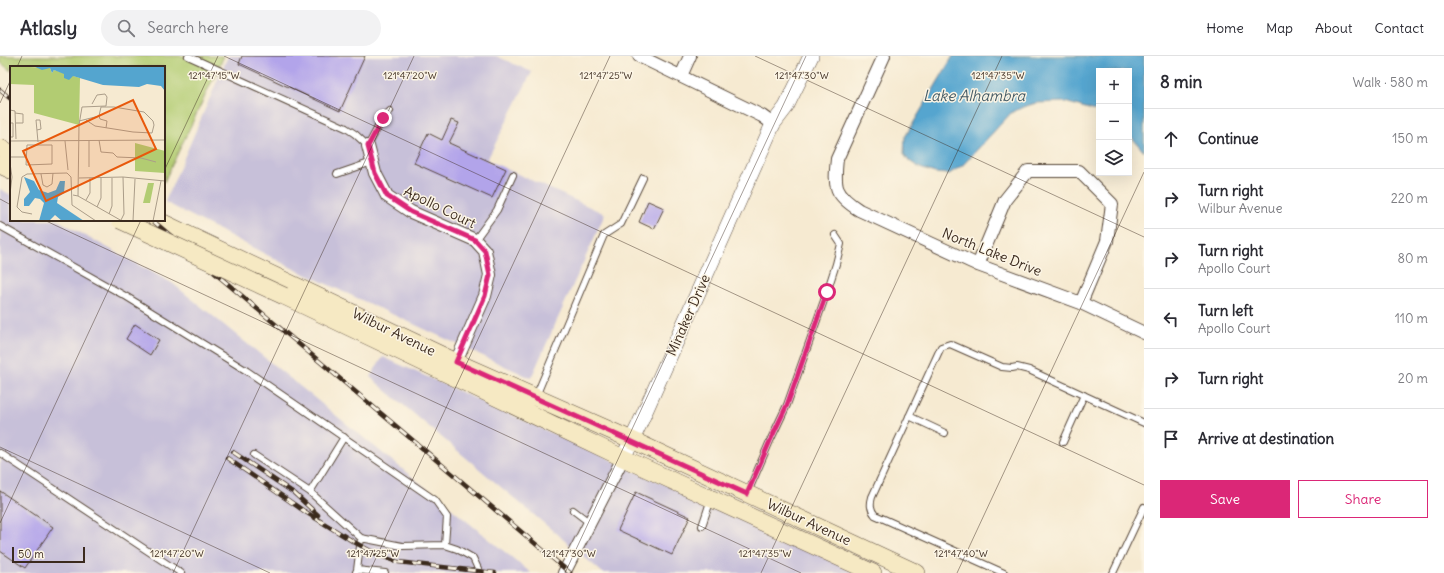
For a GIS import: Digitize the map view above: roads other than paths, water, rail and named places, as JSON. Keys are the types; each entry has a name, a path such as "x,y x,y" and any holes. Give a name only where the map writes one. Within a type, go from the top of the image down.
{"main road":[{"path":"0,148 10,153"},
{"path":"0,165 10,170"},
{"name":"Wilbur Avenue","path":"122,221 288,290"},
{"name":"Wilbur Avenue","path":"159,221 288,290 453,369 623,458 874,573"},
{"name":"Wilbur Avenue","path":"453,369 536,398 632,440 917,573"},
{"path":"874,573 884,568 889,568 900,573"}],"street":[{"path":"639,56 762,116 773,124"},
{"path":"681,76 690,56"},
{"name":"Minaker Drive","path":"564,573 632,440 773,124 786,107 810,56"},
{"name":"North Lake Drive","path":"884,56 837,158 835,175 837,189 844,200 859,210 978,265 1081,303 1144,333"},
{"name":"Apollo Court","path":"368,146 375,173 387,196 411,212 475,240 485,251 490,275 485,296 453,369"},
{"path":"978,265 1004,200 1028,171 1079,171 1112,204 1107,240 1081,303"}],"lane":[{"path":"188,56 346,128 368,146 383,118 390,110"},
{"path":"337,174 372,162"},
{"path":"475,240 497,210 513,175"},
{"path":"536,398 604,236 621,224 643,178"},
{"path":"0,226 127,297 248,370 435,500 447,517 445,545"},
{"path":"747,494 787,405 827,292 841,244 835,235"},
{"path":"1002,573 989,570 875,515 871,510 870,504 872,497 941,347 950,344 1002,367 1018,367 1029,370 1144,423"},
{"path":"1063,442 1084,395"},
{"path":"909,416 945,433"},
{"path":"310,492 344,437"},
{"path":"0,453 181,573"},
{"path":"254,455 310,492 361,538 402,546 445,545 457,549 473,558 480,573"},
{"path":"702,526 712,499"},
{"path":"1114,573 1142,514 1144,506"},
{"path":"573,510 590,523"},
{"path":"361,538 356,572 385,573"}],"water":[{"name":"Lake Alhambra","path":"953,56 1144,56 1144,152 1132,138 1132,68 1096,68 1096,111 1065,102 1036,103 1011,113 963,165 949,174 935,173 920,168 908,160 904,154 905,137"}],"railway":[{"path":"0,90 10,98"},
{"path":"153,221 570,573"},
{"path":"233,452 294,493 318,515"},
{"path":"227,458 304,511 378,555 398,562 495,573"}]}
